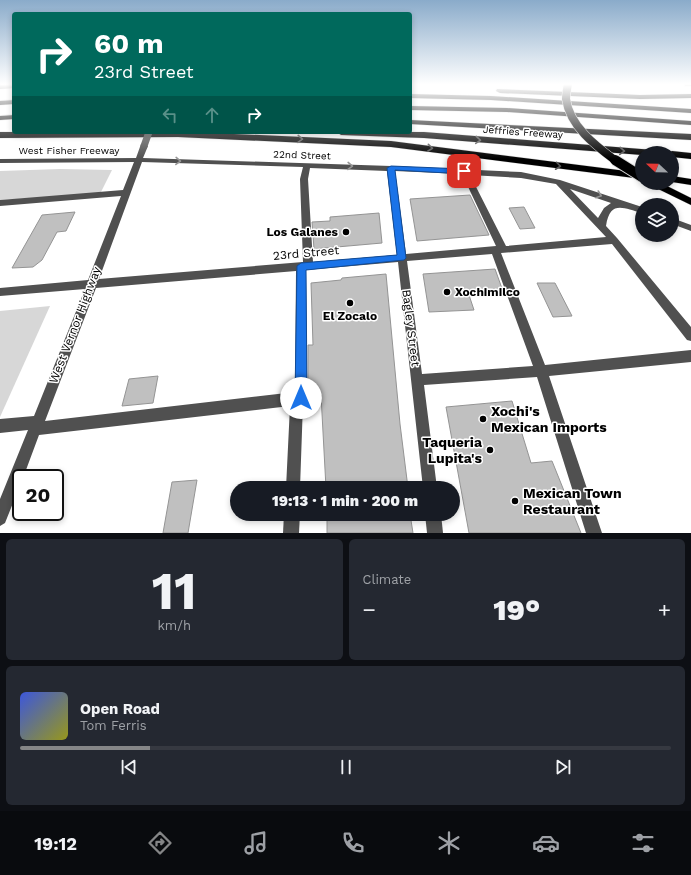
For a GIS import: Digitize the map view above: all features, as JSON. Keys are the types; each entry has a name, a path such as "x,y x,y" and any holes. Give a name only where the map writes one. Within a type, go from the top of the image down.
{"highway":[{"path":"452,109 507,110 691,123"},
{"path":"568,109 571,116 585,134 613,159 635,172"},
{"path":"658,109 691,111"},
{"path":"0,118 12,117"},
{"path":"412,122 665,135 691,138"},
{"path":"0,135 177,134 391,144 635,175"},
{"name":"Jeffries Freeway","path":"382,134 635,152"},
{"path":"679,155 691,156"},
{"path":"679,180 691,182"},
{"path":"666,190 691,202"}],"street":[{"name":"West Vernor Highway","path":"0,518 92,284 148,134"},
{"name":"West Fisher Freeway","path":"0,161 139,160"},
{"name":"22nd Street","path":"139,160 391,168 520,175 557,182 635,207"},
{"path":"0,426 36,425 301,398 304,179 308,165"},
{"name":"Bagley Street","path":"391,168 429,481"},
{"path":"464,171 499,250 502,264 540,371 594,533"},
{"path":"557,182 614,240 691,336"},
{"path":"0,203 126,193"},
{"path":"601,226 602,217 608,208 613,205 626,204"},
{"path":"679,224 691,228"},
{"name":"23rd Street","path":"0,292 614,240"},
{"path":"417,380 540,371 691,356"},
{"path":"293,481 297,398"},
{"path":"291,533 292,521"},
{"path":"434,521 435,533"}],"shaded area":[{"path":"60,169 112,170 100,194 0,200 0,171"},
{"path":"50,306 0,417 0,311"}],"building":[{"path":"470,195 489,235 417,241 410,199"},
{"path":"524,207 535,228 520,229 509,208"},
{"path":"75,212 66,231 57,232 42,260 33,267 12,268 42,215"},
{"name":"Los Galanes","path":"379,213 382,243 314,249 312,222 330,221 330,217"},
{"name":"Xochimilco","path":"495,269 504,294 469,295 474,310 429,312 423,274"},
{"path":"386,274 400,424 407,481 326,481 321,395 308,396 308,345 313,345 311,283 341,280 342,278"},
{"path":"537,283 555,283 572,316 553,317"},
{"path":"158,376 153,403 122,406 129,379"},
{"name":"Mexican Town Restaurant","path":"512,401 531,463 552,461 581,533 469,533 446,407"},
{"path":"197,480 188,533 163,533 172,482"},
{"path":"327,521 411,521 413,533 327,533"}],"place":[{"name":"Los Galanes","path":"346,232"},
{"name":"Xochimilco","path":"447,292"},
{"name":"El Zocalo","path":"350,303"},
{"name":"Xochi's Mexican Imports","path":"483,419"},
{"name":"Taqueria Lupita's","path":"490,450"},
{"name":"Mexican Town Restaurant","path":"515,501"}],"route":[{"path":"301,398 301,266 401,258 391,168 464,171"}]}
